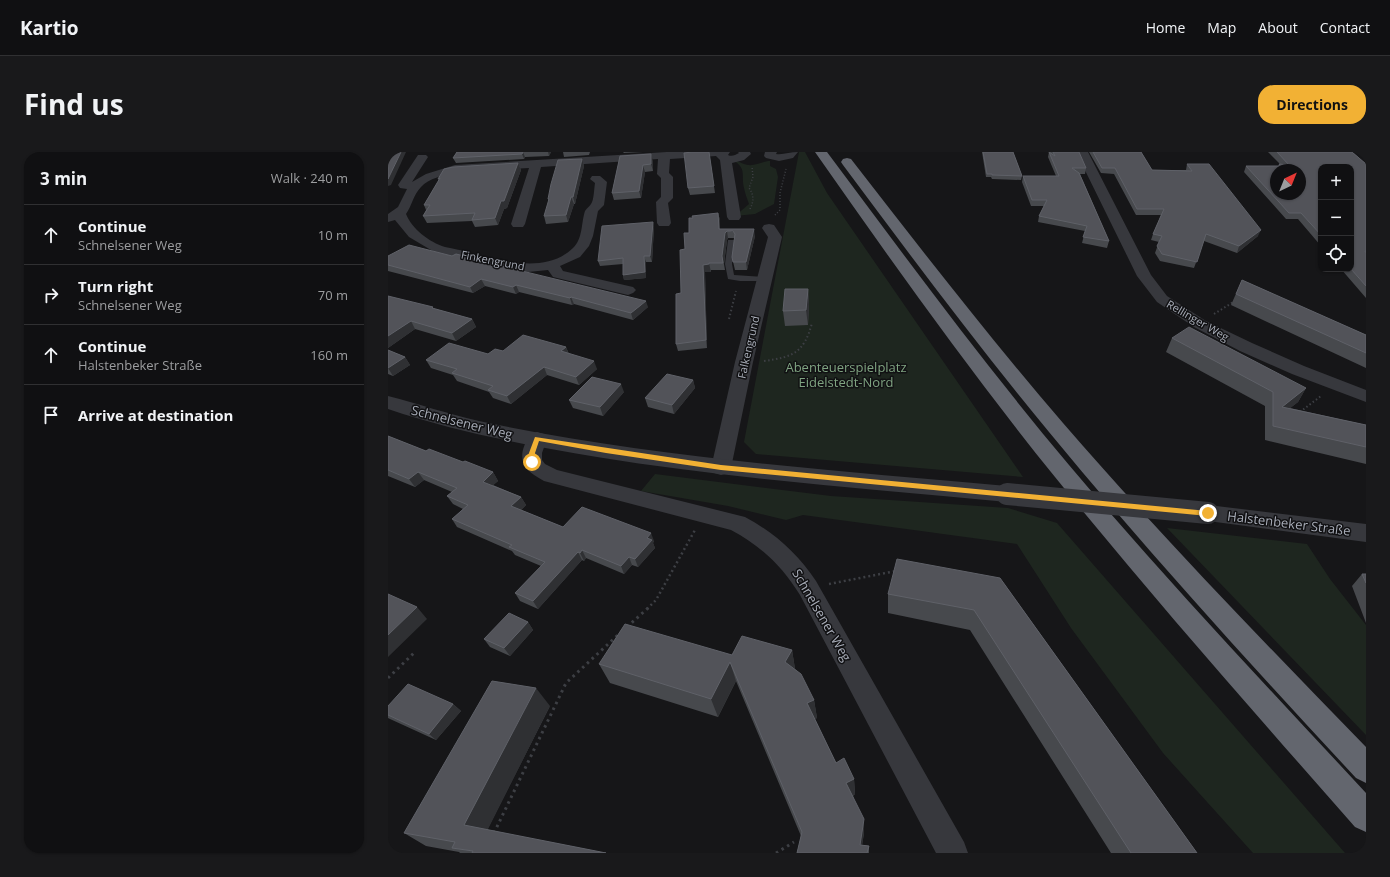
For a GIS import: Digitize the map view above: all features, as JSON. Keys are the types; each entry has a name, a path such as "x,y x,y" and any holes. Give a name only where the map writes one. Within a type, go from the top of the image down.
{"highway":[{"path":"822,152 938,315 1057,464 1208,641 1366,816"},
{"path":"839,152 960,310 1084,460 1239,634 1366,768"}],"street":[{"path":"394,216 406,206 412,190 417,184 433,175 454,169 664,156 724,154 739,158 744,156 744,152"},
{"path":"771,152 770,154 773,157 788,155"},
{"name":"Rellinger Weg","path":"1082,152 1144,276 1162,299 1200,324 1246,347 1366,396"},
{"path":"724,154 734,217"},
{"path":"664,156 663,174 666,177 667,198 662,202 664,223"},
{"path":"417,184 404,185 422,157"},
{"name":"Finkengrund","path":"394,216 437,249 519,268 536,268 551,264 578,250 583,244 588,230 592,210 598,205 600,182 596,179 599,160"},
{"path":"518,224 536,164"},
{"name":"Falkengrund","path":"727,468 744,362 774,237 772,221"},
{"path":"551,264 558,274 628,290"},
{"name":"Schnelsener Weg","path":"388,402 458,422 537,439 606,451 727,468"},
{"name":"Schnelsener Weg","path":"537,439 532,453 532,462 538,469 551,476 704,514 737,524 752,530 766,540 795,567 808,588 953,853"},
{"name":"Halstenbeker Straße","path":"727,468 1208,513 1366,533"}],"lane":[{"path":"731,242 729,272 734,279 764,278"}],"path":[{"path":"772,221 780,210 780,194 788,155"},
{"path":"734,217 739,218 744,215 754,201 749,188 753,177 752,166"},
{"path":"728,319 740,279"},
{"path":"1200,324 1240,298"},
{"path":"744,362 775,360 796,354 801,350 806,342 812,323"},
{"path":"1295,416 1336,385"},
{"path":"500,836 493,835 566,683 656,600 704,514"},
{"path":"808,588 893,570 901,572"},
{"path":"388,678 416,651"},
{"path":"776,853 794,842"}],"green space":[{"name":"Abenteuerspielplatz Eidelstedt-Nord","path":"799,152 805,152 827,193 1023,477 756,454 744,442"},
{"path":"733,160 746,165 770,161 770,166 776,169 778,177 774,204 755,214 735,216 749,204 743,183 742,169"},
{"path":"655,474 831,496 1008,508 1057,523 1345,853 1253,853 1163,753 1071,628 1017,544 803,515 786,520 728,506 641,491"},
{"path":"1167,528 1307,544 1330,579 1366,625 1366,735"}],"building":[{"path":"388,152 401,152 388,179"},
{"path":"457,152 523,152 522,154 453,158"},
{"path":"709,152 714,186 688,188 684,153"},
{"path":"983,152 1013,152 1022,176 987,174"},
{"path":"1049,152 1055,156 1053,152 1079,152 1086,168 1072,168 1079,173 1109,241 1083,237 1087,226 1039,216 1047,200 1032,200 1023,176 1059,176"},
{"path":"1093,152 1141,152 1152,170 1192,171 1187,164 1209,164 1261,230 1239,246 1206,234 1197,262 1162,254 1157,246 1162,236 1153,234 1164,209 1137,209 1115,168 1102,168"},
{"path":"1277,152 1352,152 1366,164 1366,286 1354,272 1354,164 1318,164 1318,232 1301,213 1289,213 1277,200 1306,200 1306,164 1288,164"},
{"path":"651,154 651,164 643,165 639,191 612,193 620,156"},
{"path":"582,159 573,197 571,197 566,215 544,216 558,160"},
{"path":"518,163 504,201 501,201 495,218 472,220 475,213 423,216 430,205 424,205 444,169 453,167"},
{"path":"1246,166 1270,166 1270,192"},
{"path":"718,213 719,229 754,229 746,262 733,262 732,257 735,234 733,231 727,231 725,233 722,256 723,263 709,263 703,265 706,340 676,344 676,294 681,293 680,250 685,249 684,233 689,233 689,218 693,218 692,216"},
{"path":"653,222 650,256 644,256 645,272 623,275 623,258 598,261 602,226"},
{"path":"409,245 452,256 456,254 646,301 631,313 571,297 516,285 513,287 481,279 470,287 388,265 388,256"},
{"path":"1242,280 1366,335 1366,353 1236,294"},
{"path":"785,289 808,289 806,310 783,311"},
{"path":"388,296 433,307 432,308 472,319 452,333 411,321 388,336"},
{"path":"1189,327 1306,388 1282,407 1366,425 1366,447 1273,426 1273,392 1172,338"},
{"path":"523,335 566,347 561,351 594,361 576,377 544,367 507,396 488,390 493,386 452,373 457,369 426,360 449,343 488,354 495,349 503,351"},
{"path":"388,350 405,357 388,368"},
{"path":"667,374 693,380 672,405 645,398"},
{"path":"592,377 621,384 600,407 569,400"},
{"path":"388,436 426,451 429,449 493,472 483,482 521,497 511,506 563,527 582,507 651,533 647,538 652,540 635,559 629,557 621,566 582,550 580,553 578,552 533,601 515,593 545,562 509,547 512,545 452,519 468,505 447,496 457,488 418,472 409,479 388,470"},
{"path":"897,559 1000,578 1197,853 1131,853 974,610 888,594"},
{"path":"1362,574 1366,574 1366,583"},
{"path":"388,594 417,607 388,635"},
{"path":"509,613 528,622 504,648 484,639"},
{"path":"625,624 732,655 742,636 792,650 785,662 801,674 814,700 807,703 836,763 844,758 854,779 846,783 864,819 860,845 869,846 867,853 797,853 802,832 730,662 711,699 599,664"},
{"path":"492,681 536,688 464,825 606,853 472,853 473,851 452,848 455,842 404,833"},
{"path":"408,684 453,704 429,734 388,715 388,706"}],"route":[{"path":"532,462 532,453 537,439 721,468 1208,513"}]}
